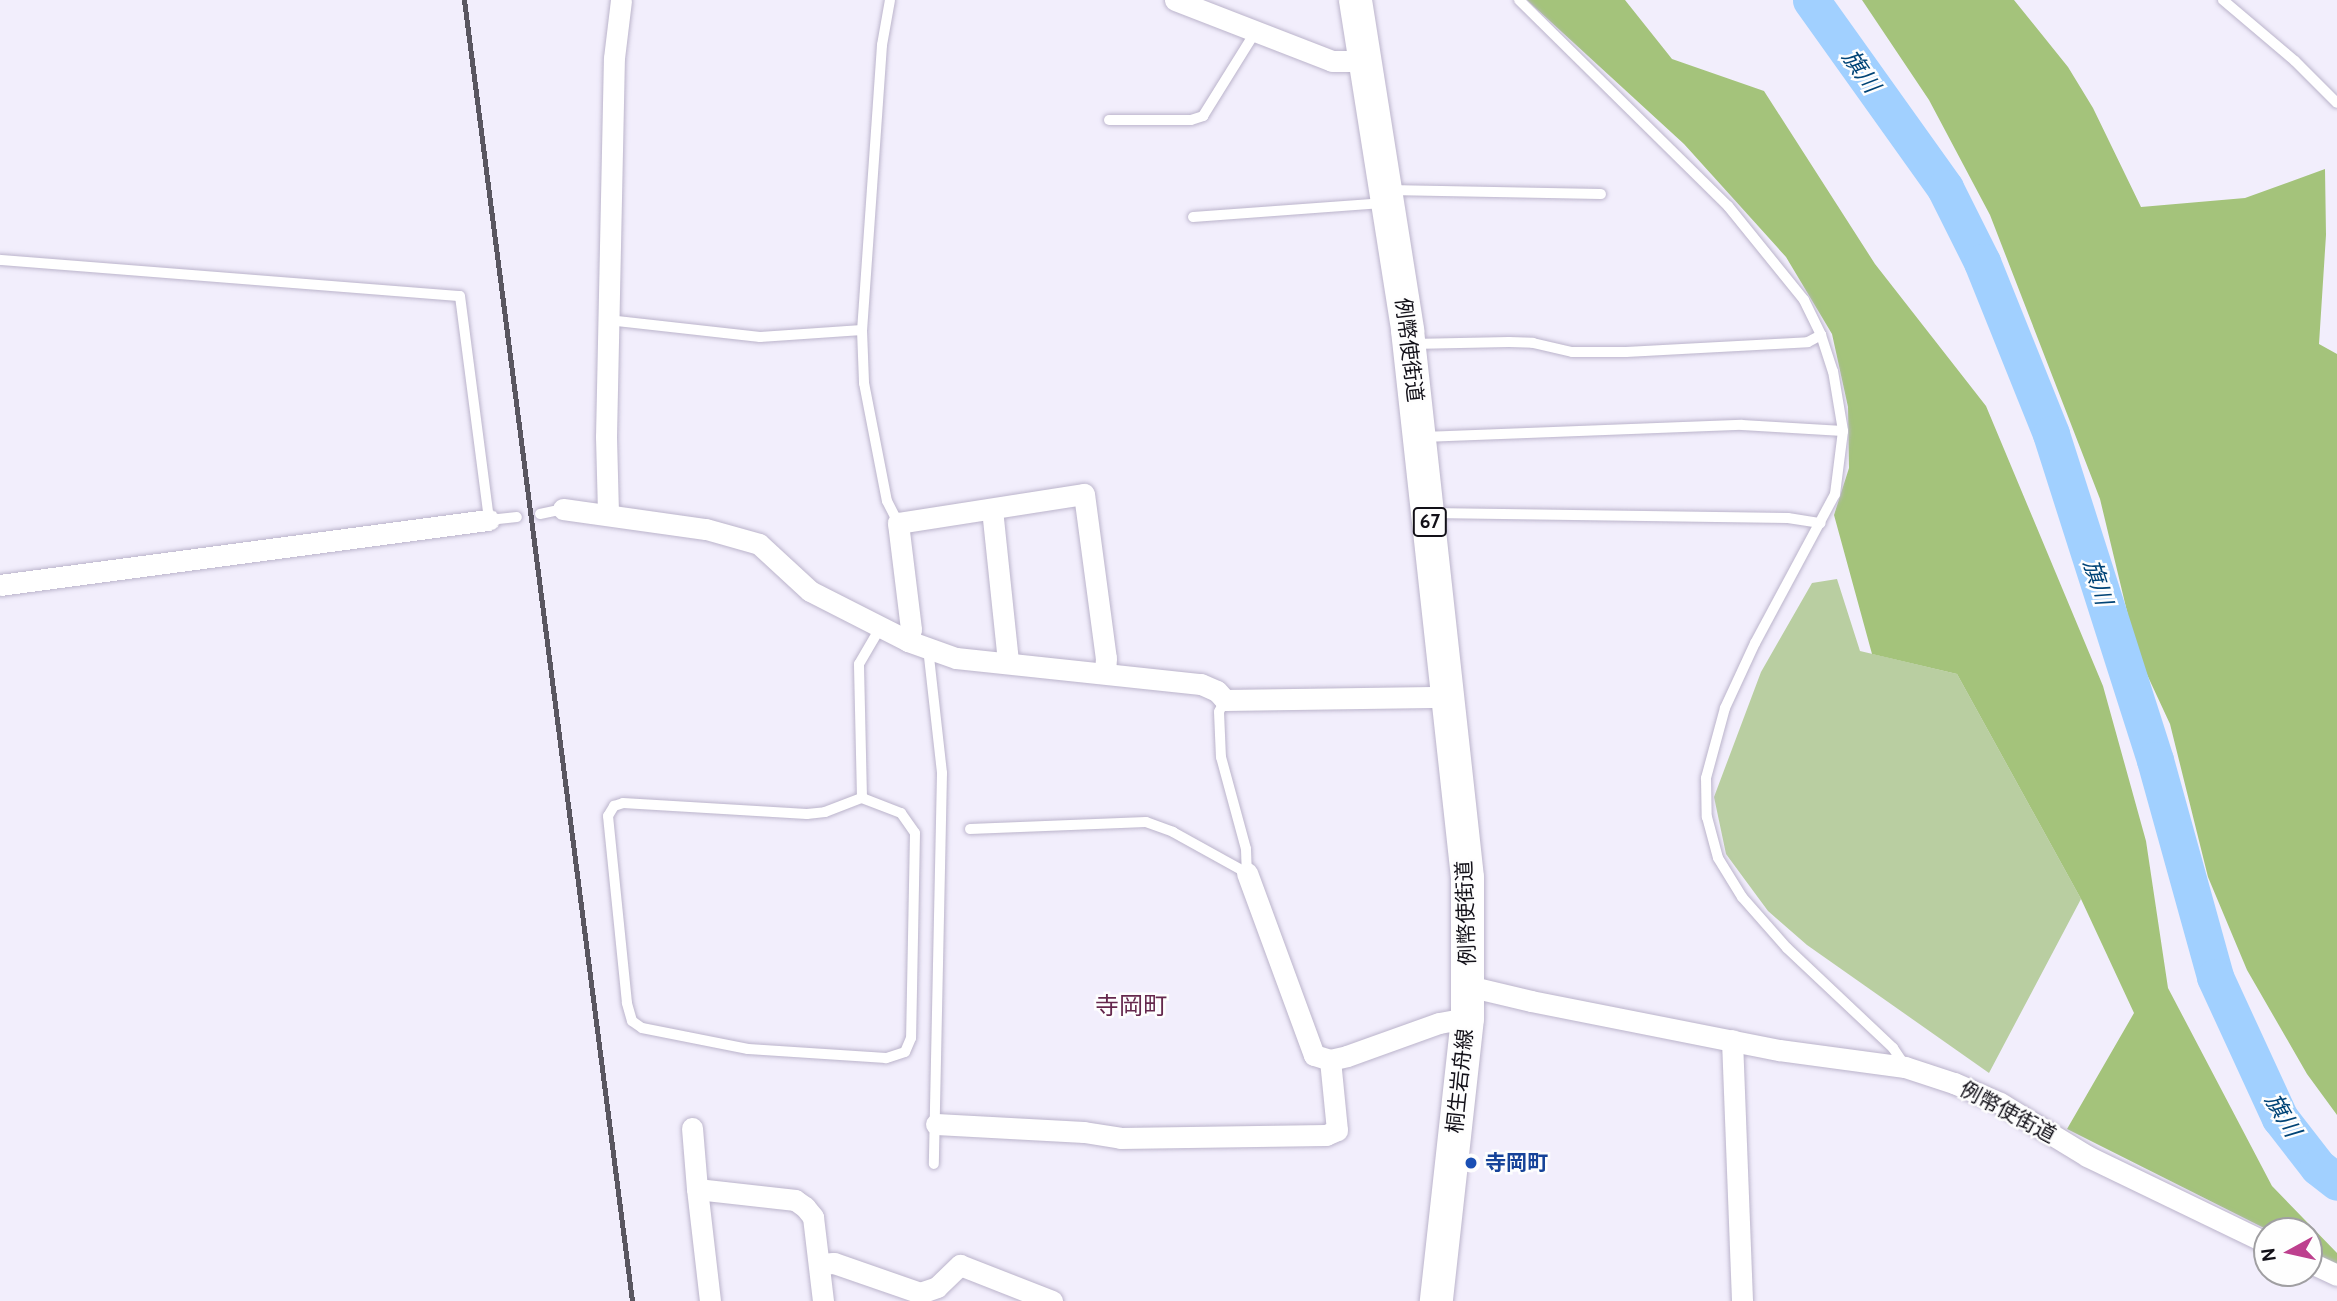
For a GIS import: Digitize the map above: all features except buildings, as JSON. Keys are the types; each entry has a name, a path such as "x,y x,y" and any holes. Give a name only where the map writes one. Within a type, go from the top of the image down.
{"main road":[{"name":"例幣使街道","path":"1354,0 1409,344 1429,513 1467,877 1467,1002"},
{"name":"桐生岩舟線","path":"1436,1301 1467,1002"}],"street":[{"path":"608,513 608,320 614,58 621,0"},
{"path":"1175,0 1332,61 1364,61"},
{"path":"918,645 911,629 898,523 1084,494 1106,658 1105,673"},
{"path":"563,509 608,513 706,529 760,544 810,591 880,628 956,658 1201,684 1217,691 1225,700 1449,697"},
{"path":"992,509 1008,663"},
{"path":"0,585 489,520"},
{"path":"1247,873 1314,1055 1330,1060 1439,1023 1467,1002"},
{"name":"例幣使街道","path":"1467,1002 1531,1001 1732,1040 1905,1067 1954,1083 2000,1104 2087,1156 2253,1236"},
{"path":"1732,1040 1742,1301"},
{"path":"936,1124 1084,1132 1119,1139 1326,1135 1336,1130 1330,1060"},
{"path":"692,1128 709,1301"},
{"path":"697,1189 795,1200 813,1217 822,1301"},
{"path":"819,1264 834,1264 920,1293 937,1287 960,1265 1052,1301"}],"lane":[{"path":"890,0 882,45 862,330 864,383 887,501 898,523"},
{"path":"1519,0 1728,206 1804,300 1821,335 1833,371 1843,431 1835,494 1755,643 1725,708 1706,778 1709,835 1729,878 1756,914 1787,948 1893,1048 1905,1067"},
{"path":"2223,0 2286,52 2337,103"},
{"path":"1110,120 1191,120 1203,116 1256,31"},
{"path":"1193,217 1387,196 1601,194"},
{"path":"0,260 460,296 489,520 517,517"},
{"path":"608,320 760,337 862,330"},
{"path":"1409,344 1521,343 1572,352 1626,352 1808,342 1821,335"},
{"path":"1420,437 1742,425 1843,431"},
{"path":"540,514 563,509"},
{"path":"1429,513 1788,518 1821,523"},
{"path":"862,798 859,664 880,628"},
{"path":"918,645 942,773 933,1077 936,1124 934,1164"},
{"path":"1225,700 1219,712 1221,757 1246,849 1247,873"},
{"path":"862,798 901,813 909,820 915,833 911,1038 905,1052 886,1058 748,1049 642,1028 632,1021 627,1003 608,816 614,806 623,803 807,814 825,812 862,798"},
{"path":"970,829 1146,822 1173,832 1247,873"}],"green space":[{"path":"1527,0 1625,0 1672,59 1764,91 1875,264 1986,406 2103,686 2146,841 2168,988 2272,1186 2302,1217 2253,1217 2253,1222 2067,1129 2134,1013 2081,899 1957,674 1872,654 1834,515 1849,468 1848,407 1832,334 1786,257 1684,144"},
{"path":"1862,0 2014,0 2068,67 2093,108 2141,207 2245,198 2325,169 2326,235 2319,344 2337,354 2337,1115 2307,1074 2247,970 2208,877 2170,724 2137,653 2100,499 1990,215 1929,100"},
{"path":"1837,579 1860,651 1957,674 2081,899 1989,1073 1807,945 1768,911 1726,854 1714,797 1761,672 1812,583"},
{"path":"2323,1239 2337,1253 2337,1265 2323,1258"}],"waterway":[{"name":"旗川","path":"1811,0 1945,188 1982,262 2051,434 2155,760 2215,977 2280,1118 2318,1167 2337,1182"}],"railway":[{"path":"464,0 632,1301"}],"place":[{"name":"寺岡町","path":"1471,1163"}],"district":[{"name":"寺岡町","path":"1131,1006"}]}
